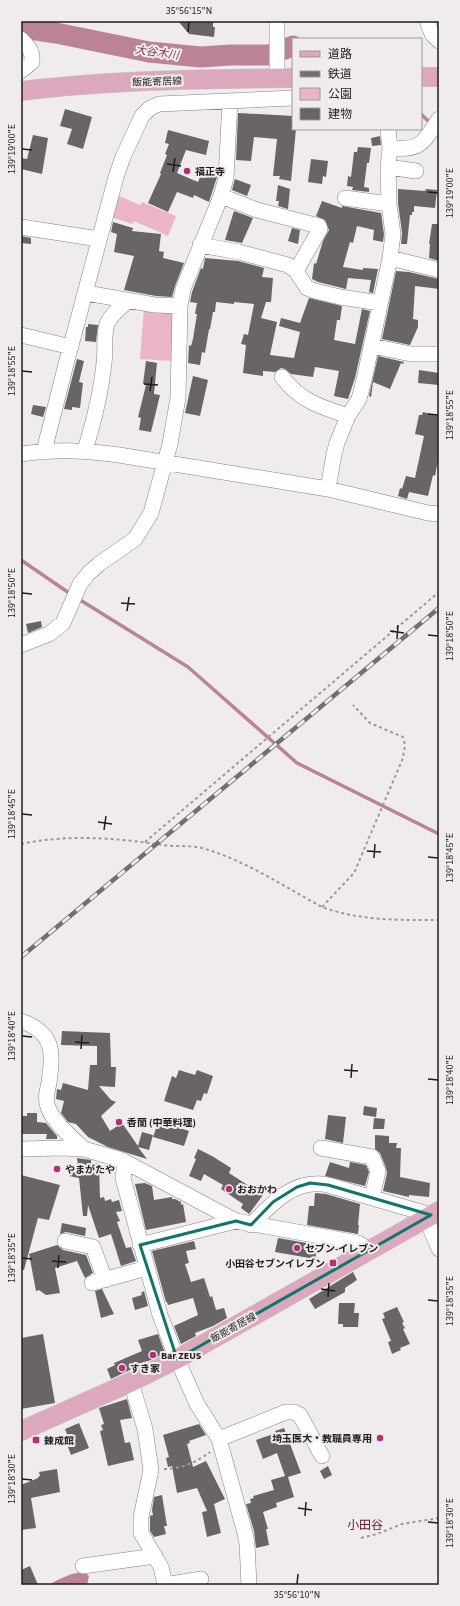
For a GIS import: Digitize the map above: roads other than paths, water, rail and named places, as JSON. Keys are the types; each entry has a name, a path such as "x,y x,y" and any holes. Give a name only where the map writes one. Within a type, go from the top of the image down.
{"main road":[{"name":"飯能寄居線","path":"21,91 96,84 282,73"},
{"path":"422,77 439,77"},
{"name":"飯能寄居線","path":"21,1431 131,1382 177,1359 432,1215"}],"street":[{"path":"427,21 432,34 439,40"},
{"path":"276,28 282,73"},
{"path":"21,39 29,48 32,55 32,62 21,71"},
{"path":"44,451 99,239 123,158 142,116 150,108 158,104 292,98"},
{"path":"21,645 50,634 63,623 80,584 99,564 135,540 151,513 166,462 178,398 180,306 183,289 221,196 226,173 230,101"},
{"path":"390,148 409,148 417,146 428,136 439,120"},
{"path":"328,489 334,454 348,416 359,398 372,346 390,258 393,234 389,204 388,167 390,148 388,130"},
{"path":"388,167 416,171"},
{"path":"221,196 257,210 319,226 320,229 296,271"},
{"path":"345,198 389,204"},
{"path":"21,227 99,239"},
{"path":"200,245 239,252 288,265 296,271 307,288 340,297 380,304"},
{"path":"390,258 439,270"},
{"path":"86,293 155,305 180,306"},
{"path":"86,450 101,390 106,329 108,322 115,312 128,301"},
{"path":"21,335 71,347"},
{"path":"372,346 411,354 439,354"},
{"path":"282,377 290,388 301,397 315,404 348,416"},
{"path":"21,454 44,451 86,450 328,489 428,513 439,514"},
{"path":"21,1021 30,1024 42,1034 51,1046 52,1062 46,1097 48,1107 51,1114 84,1149"},
{"path":"321,1148 372,1157 378,1171 372,1198"},
{"path":"21,1149 84,1149 107,1154 126,1162 243,1223 358,1243 370,1250"},
{"path":"126,1162 123,1178 160,1315 197,1404 219,1442 246,1538 249,1585"},
{"path":"140,1245 243,1223 297,1186 310,1183 328,1185 432,1215 439,1249"},
{"path":"65,1241 93,1247 98,1282 147,1268"},
{"path":"131,1382 145,1429 151,1470 140,1524 141,1533 161,1567 165,1585 201,1579"},
{"path":"219,1442 286,1412 294,1412 300,1415 322,1456"},
{"path":"83,1566 155,1556"}],"waterway":[{"name":"大谷木川","path":"21,25 30,29 149,52 201,57 269,55 292,46"},
{"name":"大谷木川","path":"422,115 427,120 432,122"},
{"path":"21,560 72,595"},
{"path":"77,598 188,667 297,763 439,834"}],"railway":[{"path":"21,957 439,608"}],"place":[{"name":"福正寺","path":"187,171"},
{"name":"香蘭 (中華料理)","path":"119,1122"},
{"name":"やまがたや","path":"57,1169"},
{"name":"おおかわ","path":"229,1189"},
{"name":"セブン-イレブン","path":"297,1248"},
{"name":"小田谷セブンイレブン","path":"333,1263"},
{"name":"Bar ZEUS","path":"153,1355"},
{"name":"すき家","path":"122,1368"},
{"name":"埼玉医大・教職員専用","path":"380,1438"},
{"name":"錬成館","path":"36,1440"}],"district":[{"name":"小田谷","path":"365,1525"}]}
